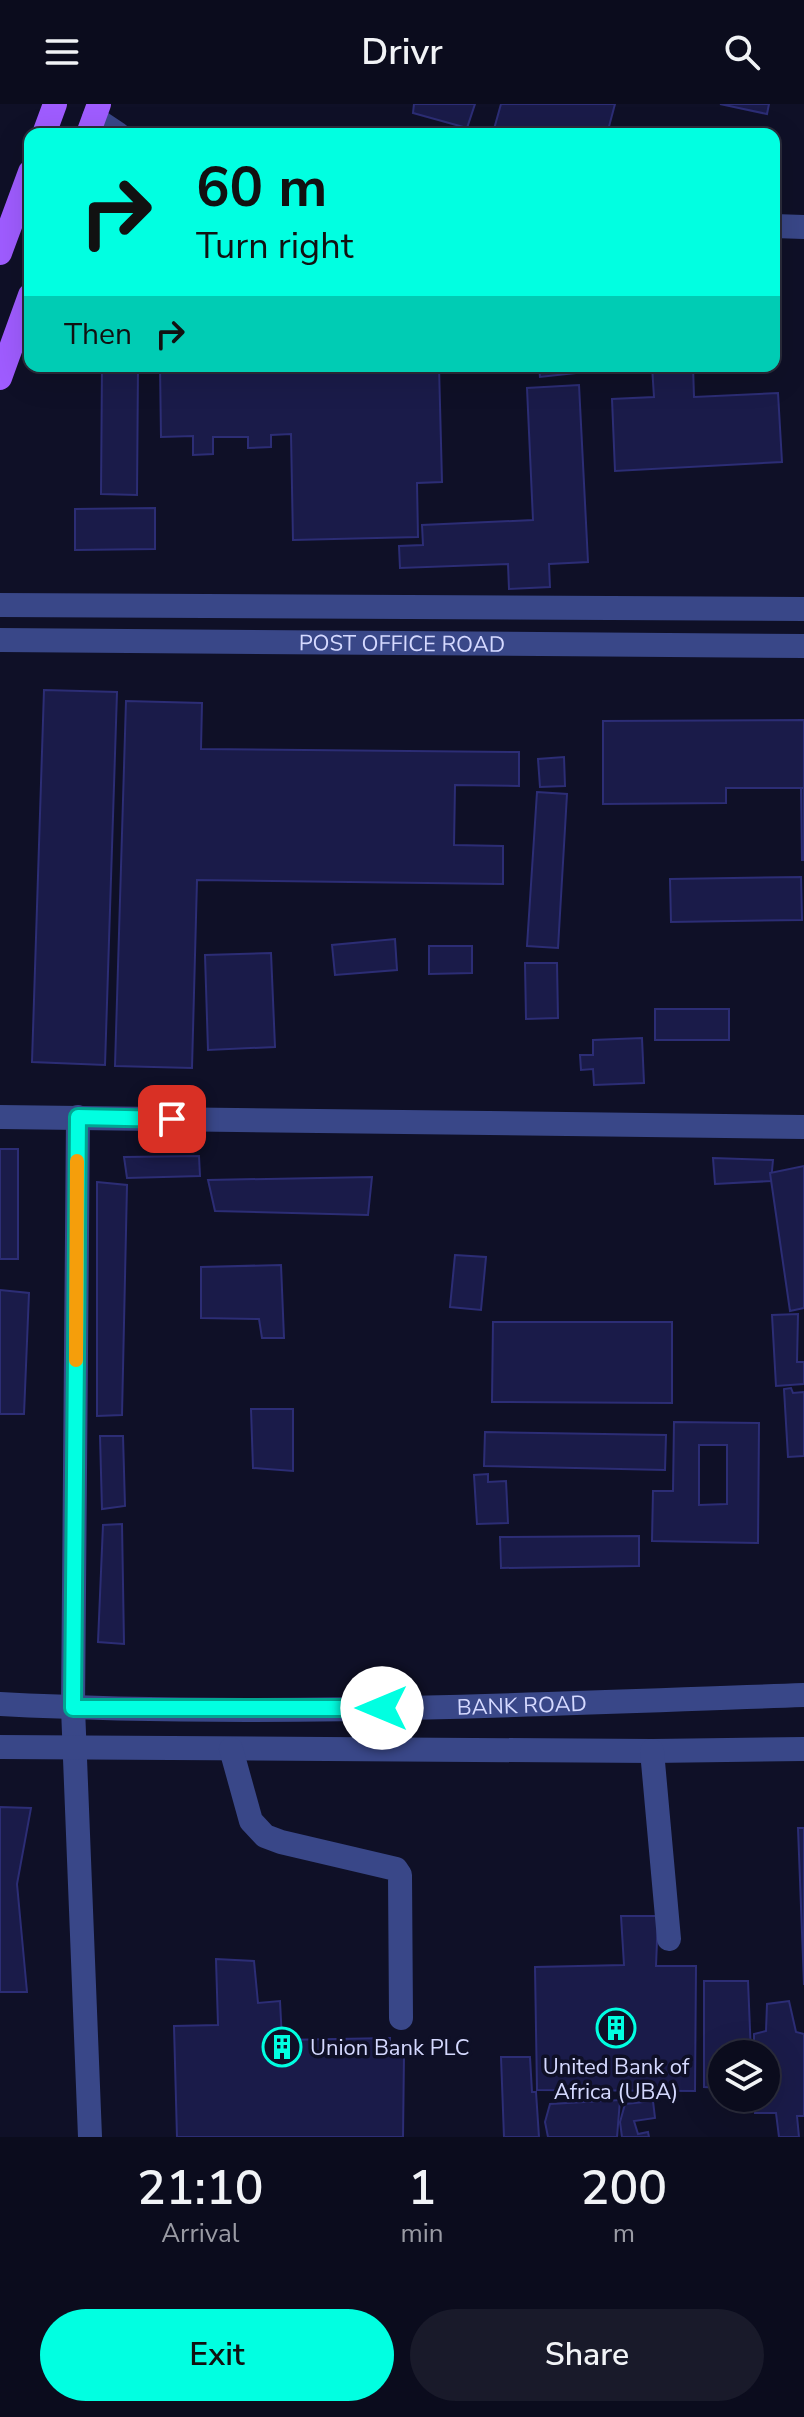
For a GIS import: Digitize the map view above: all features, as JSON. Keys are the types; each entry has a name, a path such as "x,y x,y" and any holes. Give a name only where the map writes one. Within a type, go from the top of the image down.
{"main road":[{"path":"46,128 55,104"},
{"path":"0,253 24,188"},
{"path":"0,378 24,312"}],"street":[{"path":"780,226 804,227"},
{"name":"POST OFFICE ROAD","path":"0,605 804,609"},
{"name":"POST OFFICE ROAD","path":"0,640 804,646"},
{"path":"0,1117 804,1127"},
{"path":"78,1117 73,1708 90,2137"},
{"name":"BANK ROAD","path":"0,1704 73,1708 382,1708 804,1695"},
{"path":"382,1708 382,1749"},
{"name":"BANK ROAD","path":"0,1747 804,1749"},
{"path":"231,1749 251,1821 265,1836 396,1869 400,1875 401,2018"},
{"path":"652,1751 669,1939"}],"building":[{"path":"414,104 475,104 467,128 413,113"},
{"path":"501,104 615,104 609,128 494,128"},
{"path":"720,104 769,104 767,114"},
{"path":"102,372 138,372 137,495 101,494"},
{"path":"160,372 439,372 442,482 417,483 418,537 293,540 291,434 271,435 271,447 248,448 248,437 213,437 213,454 193,455 193,436 161,437"},
{"path":"540,372 575,373 540,377"},
{"path":"652,372 693,372 694,397 778,393 782,462 615,471 612,399 654,397"},
{"path":"579,385 588,562 549,564 550,587 509,589 508,564 400,568 399,546 423,545 422,525 533,520 527,388"},
{"path":"155,508 155,549 75,550 75,509"},
{"path":"44,690 117,692 105,1065 32,1062"},
{"path":"126,701 202,703 201,749 519,752 519,786 455,785 454,845 503,846 503,884 197,880 192,1068 115,1066"},
{"path":"804,720 804,788 726,788 726,803 603,804 603,721"},
{"path":"564,757 565,786 540,787 538,759"},
{"path":"801,788 804,788 804,860 802,860"},
{"path":"537,792 567,794 558,948 527,946"},
{"path":"801,877 802,920 671,922 670,879"},
{"path":"395,939 397,970 335,975 332,945"},
{"path":"429,946 472,946 472,973 429,974"},
{"path":"271,953 275,1047 208,1050 205,955"},
{"path":"525,963 557,963 558,1018 526,1019"},
{"path":"655,1009 729,1009 729,1040 655,1040"},
{"path":"642,1038 644,1083 594,1085 593,1069 581,1070 580,1055 593,1055 593,1040"},
{"path":"0,1149 18,1149 18,1259 0,1259"},
{"path":"199,1156 200,1176 127,1178 124,1157"},
{"path":"713,1158 773,1160 771,1181 715,1184"},
{"path":"804,1166 804,1308 790,1311 770,1173"},
{"path":"372,1177 368,1215 215,1211 208,1180"},
{"path":"97,1182 127,1185 122,1415 97,1416"},
{"path":"455,1255 486,1257 481,1310 450,1307"},
{"path":"281,1265 284,1338 262,1338 259,1319 201,1318 201,1267"},
{"path":"0,1290 29,1293 24,1414 0,1414"},
{"path":"798,1314 797,1362 804,1362 804,1384 776,1386 772,1315"},
{"path":"493,1322 672,1322 672,1403 492,1402"},
{"path":"791,1388 793,1393 804,1392 804,1456 788,1457 784,1389"},
{"path":"251,1409 293,1409 293,1471 253,1468"},
{"path":"674,1422 759,1423 758,1543 652,1541 653,1491 673,1491","holes":["699,1445 727,1445 727,1504 699,1505"]},
{"path":"485,1432 666,1435 665,1470 484,1466"},
{"path":"100,1436 123,1436 125,1506 102,1509"},
{"path":"488,1474 488,1482 506,1481 508,1523 477,1524 474,1475"},
{"path":"122,1524 124,1644 98,1642 103,1525"},
{"path":"639,1536 639,1566 501,1568 500,1537"},
{"path":"0,1807 31,1808 17,1884 27,1992 0,1992"},
{"path":"798,1828 804,1828 804,1985"},
{"name":"United Bank of Africa (UBA)","path":"621,1916 658,1916 656,1966 696,1966 695,2091 537,2090 535,1967 624,1965"},
{"name":"Union Bank PLC","path":"216,1959 254,1961 258,2003 280,2001 282,2040 390,2038 389,2054 404,2054 403,2137 177,2137 174,2026 218,2025"},
{"name":"United Bank of Africa (UBA)","path":"704,1981 748,1981 750,2040 708,2040 708,2087 704,2087"},
{"path":"789,2001 796,2032 804,2034 804,2116 797,2116 799,2137 779,2137 776,2113 755,2113 780,2112 780,2040 754,2040 754,2034 766,2031 767,2004"},
{"path":"501,2057 530,2057 539,2137 504,2137"},
{"path":"620,2100 617,2137 548,2137 545,2122 550,2104"},
{"path":"653,2101 655,2118 634,2121 638,2134 648,2132 649,2137 622,2137 620,2122 625,2104"}],"slow traffic":[{"path":"76,1360 77,1161"}],"place":[{"name":"United Bank of Africa (UBA)","path":"616,2028"},
{"name":"Union Bank PLC","path":"282,2047"}],"route":[{"path":"172,1119 78,1117 73,1708 382,1708"}]}
